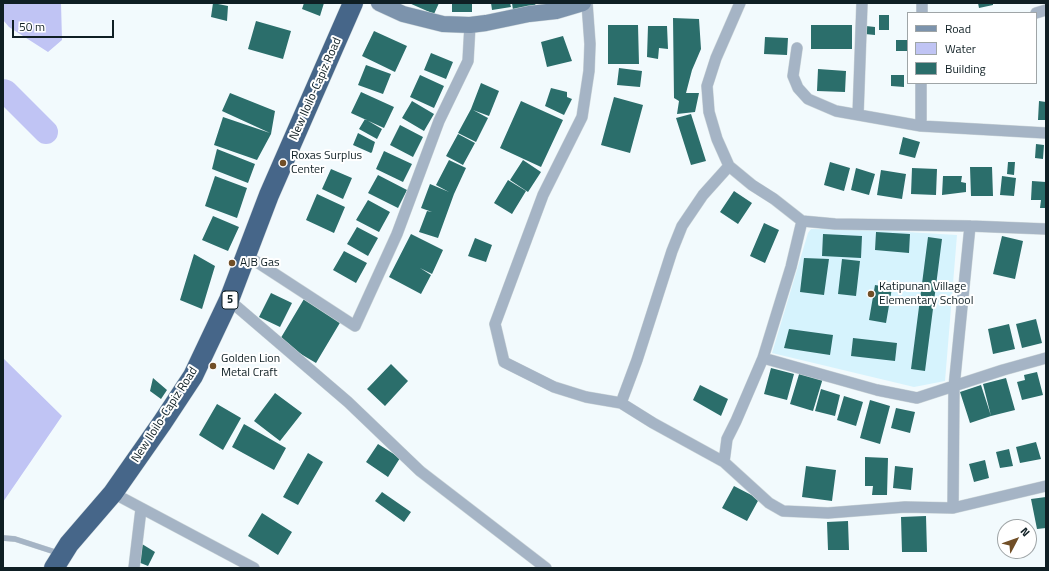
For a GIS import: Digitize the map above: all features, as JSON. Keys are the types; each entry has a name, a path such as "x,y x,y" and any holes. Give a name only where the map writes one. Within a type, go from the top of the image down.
{"highway":[{"name":"New Iloilo-Capiz Road","path":"58,561 69,544 113,493 193,376 229,300 269,195 353,3"}],"street":[{"path":"379,3 403,14 443,24 470,25 529,14 556,11 583,3"},
{"path":"587,3 590,44 589,71 582,117 543,195 495,324 504,362 554,387 586,397 621,402 653,423 724,462 769,503 783,511 828,513 905,507 953,508 1046,486"},
{"path":"740,3 716,58 707,86 709,112 717,139 729,166 752,185 774,199 802,222 1046,229"},
{"path":"858,115 862,3"},
{"path":"246,255 355,326 397,234 438,121 468,61 470,25"},
{"path":"797,48 793,76 798,88 808,99 836,111 921,126 1046,133"},
{"path":"921,84 921,126"},
{"path":"621,402 637,360 672,251 682,226 703,195 729,166"},
{"path":"724,462 727,439 763,358 791,267 802,222"},
{"path":"953,508 954,387 970,226"},
{"path":"229,300 348,402 420,471 546,568"},
{"path":"763,358 877,390 917,398 1003,370 1046,358"},
{"path":"113,493 254,568"},
{"path":"134,568 141,509"}],"lane":[{"path":"3,538 15,539 58,561"}],"shaded area":[{"name":"Katipunan Village Elementary School","path":"811,229 872,230 957,235 945,381 914,387 772,353 808,233"}],"water":[{"path":"3,3 61,3 62,40 48,52 9,27 3,20"},
{"path":"3,358 62,416 3,502"}],"building":[{"path":"213,3 228,6 227,21 211,17"},
{"path":"304,3 324,3 320,16 302,9"},
{"path":"409,3 439,3 434,14"},
{"path":"452,3 472,3 472,12 452,12"},
{"path":"491,3 510,3 511,7 492,10"},
{"path":"512,3 535,3 536,7 513,10"},
{"path":"978,3 993,3 993,5 979,8"},
{"path":"879,15 889,15 889,30 879,30"},
{"path":"673,18 699,19 701,49 692,70 686,93 699,93 695,112 677,114 679,101 674,98"},
{"path":"256,21 291,31 283,59 248,49"},
{"path":"608,25 638,25 639,64 608,64"},
{"path":"811,25 852,25 852,49 811,49"},
{"path":"648,26 667,26 668,49 659,48 658,59 647,57"},
{"path":"866,26 875,27 875,35 865,34"},
{"path":"374,31 407,46 395,72 362,56"},
{"path":"563,36 572,61 547,67 541,42"},
{"path":"765,37 788,38 787,55 764,54"},
{"path":"896,40 907,40 907,51 896,51"},
{"path":"431,53 453,62 446,79 424,70"},
{"path":"366,65 391,74 383,94 358,85"},
{"path":"619,68 642,71 640,87 617,85"},
{"path":"818,69 846,71 845,92 817,91"},
{"path":"420,75 444,86 434,108 410,97"},
{"path":"891,75 904,75 904,87 891,86"},
{"path":"481,83 499,91 489,116 473,110 488,118 476,142 458,133 471,109"},
{"path":"551,88 567,92 567,97 572,99 564,115 545,106"},
{"path":"361,92 394,107 384,128 351,113"},
{"path":"230,93 275,111 271,134 257,160 214,145 223,117 270,133 222,111"},
{"path":"614,97 643,105 630,153 601,145"},
{"path":"412,101 434,114 424,131 402,118"},
{"path":"521,101 563,120 541,167 500,148"},
{"path":"1039,101 1046,102 1046,120 1038,120"},
{"path":"691,114 706,161 691,165 676,118"},
{"path":"365,119 382,129 377,139 359,129"},
{"path":"400,125 423,137 413,157 390,145"},
{"path":"358,133 375,142 371,153 353,145"},
{"path":"458,134 475,143 463,165 446,156"},
{"path":"903,137 920,142 915,158 899,154"},
{"path":"1036,144 1044,145 1043,159 1035,158"},
{"path":"217,149 255,164 248,183 212,169"},
{"path":"384,151 412,164 403,182 376,169"},
{"path":"449,160 466,168 454,194 438,238 419,232 427,211 432,212 421,208 430,184 449,192 436,185"},
{"path":"523,160 541,172 528,192 510,180"},
{"path":"830,162 850,168 844,191 824,185"},
{"path":"1008,162 1015,162 1014,175 1007,174"},
{"path":"970,167 992,167 993,196 971,196"},
{"path":"856,168 875,174 869,195 851,190"},
{"path":"912,168 937,169 936,195 911,194"},
{"path":"331,169 352,178 343,199 322,189"},
{"path":"881,170 906,174 902,199 877,195"},
{"path":"378,175 407,190 398,208 368,193"},
{"path":"215,176 247,188 237,218 205,206"},
{"path":"943,176 962,176 961,182 966,183 966,192 942,195"},
{"path":"1002,176 1016,178 1014,196 1000,195"},
{"path":"508,180 526,191 512,214 494,203"},
{"path":"1032,181 1046,182 1046,208 1040,208 1041,200 1031,200"},
{"path":"734,191 752,203 738,224 720,212"},
{"path":"317,194 345,207 334,233 306,220"},
{"path":"368,200 390,212 379,232 356,220"},
{"path":"213,216 239,227 228,251 202,240"},
{"path":"764,223 779,230 765,263 750,256"},
{"path":"357,227 378,238 368,256 347,244"},
{"path":"876,232 910,234 909,253 875,250"},
{"path":"411,234 443,250 432,274 420,268 431,275 421,294 389,277"},
{"path":"823,234 862,236 861,258 822,256"},
{"path":"1002,236 1023,241 1015,279 993,274"},
{"path":"928,237 942,239 925,371 911,369"},
{"path":"475,238 492,245 486,262 468,256"},
{"path":"344,251 367,263 356,283 333,270"},
{"path":"194,254 215,266 202,309 180,300"},
{"path":"804,258 829,259 824,295 800,292"},
{"path":"842,259 860,261 856,296 838,294"},
{"path":"875,285 892,288 886,323 869,320"},
{"path":"271,293 292,303 280,327 259,317"},
{"path":"304,299 341,321 316,363 279,341"},
{"path":"1036,319 1042,343 1022,348 1016,324"},
{"path":"1009,324 1015,349 993,354 988,329"},
{"path":"789,329 833,335 830,355 784,348"},
{"path":"853,338 897,343 895,361 851,356"},
{"path":"391,364 408,381 385,406 367,389"},
{"path":"771,368 794,374 787,400 764,394"},
{"path":"800,371 823,378 813,411 790,404"},
{"path":"1037,372 1043,395 1022,400 1017,382 1025,380 1024,375"},
{"path":"153,378 167,390 161,399 150,391"},
{"path":"1006,378 1015,410 991,416 983,384"},
{"path":"700,385 728,399 721,416 693,400"},
{"path":"981,385 991,416 970,423 960,392"},
{"path":"821,389 840,395 835,416 815,411"},
{"path":"275,393 302,413 280,441 254,421"},
{"path":"844,396 863,402 856,426 837,420"},
{"path":"870,400 890,406 880,444 860,438"},
{"path":"217,404 241,418 223,450 199,435"},
{"path":"896,408 915,412 910,433 891,428"},
{"path":"244,424 286,448 274,470 232,447"},
{"path":"1036,442 1041,459 1020,463 1016,447"},
{"path":"378,444 400,458 388,477 366,462"},
{"path":"1009,449 1013,466 1000,468 996,452"},
{"path":"308,453 323,462 298,505 283,497"},
{"path":"865,457 888,458 887,495 872,495 873,486 865,486"},
{"path":"985,460 989,478 974,482 969,464"},
{"path":"806,466 836,470 832,501 802,497"},
{"path":"895,466 913,468 911,490 893,488"},
{"path":"734,486 759,499 747,521 722,508"},
{"path":"382,492 411,512 404,522 375,501"},
{"path":"1046,497 1046,528 1037,529 1037,519 1035,519 1031,499"},
{"path":"262,513 292,532 278,555 248,536"},
{"path":"926,516 927,552 902,552 901,517"},
{"path":"848,521 849,550 828,550 827,522"},
{"path":"142,544 155,552 148,566 138,562"}],"waterway":[{"path":"3,91 6,92 46,132"}],"place":[{"name":"Roxas Surplus Center","path":"283,163"},
{"name":"AJB Gas","path":"232,263"},
{"name":"Katipunan Village Elementary School","path":"871,294"},
{"name":"Golden Lion Metal Craft","path":"213,366"}]}
